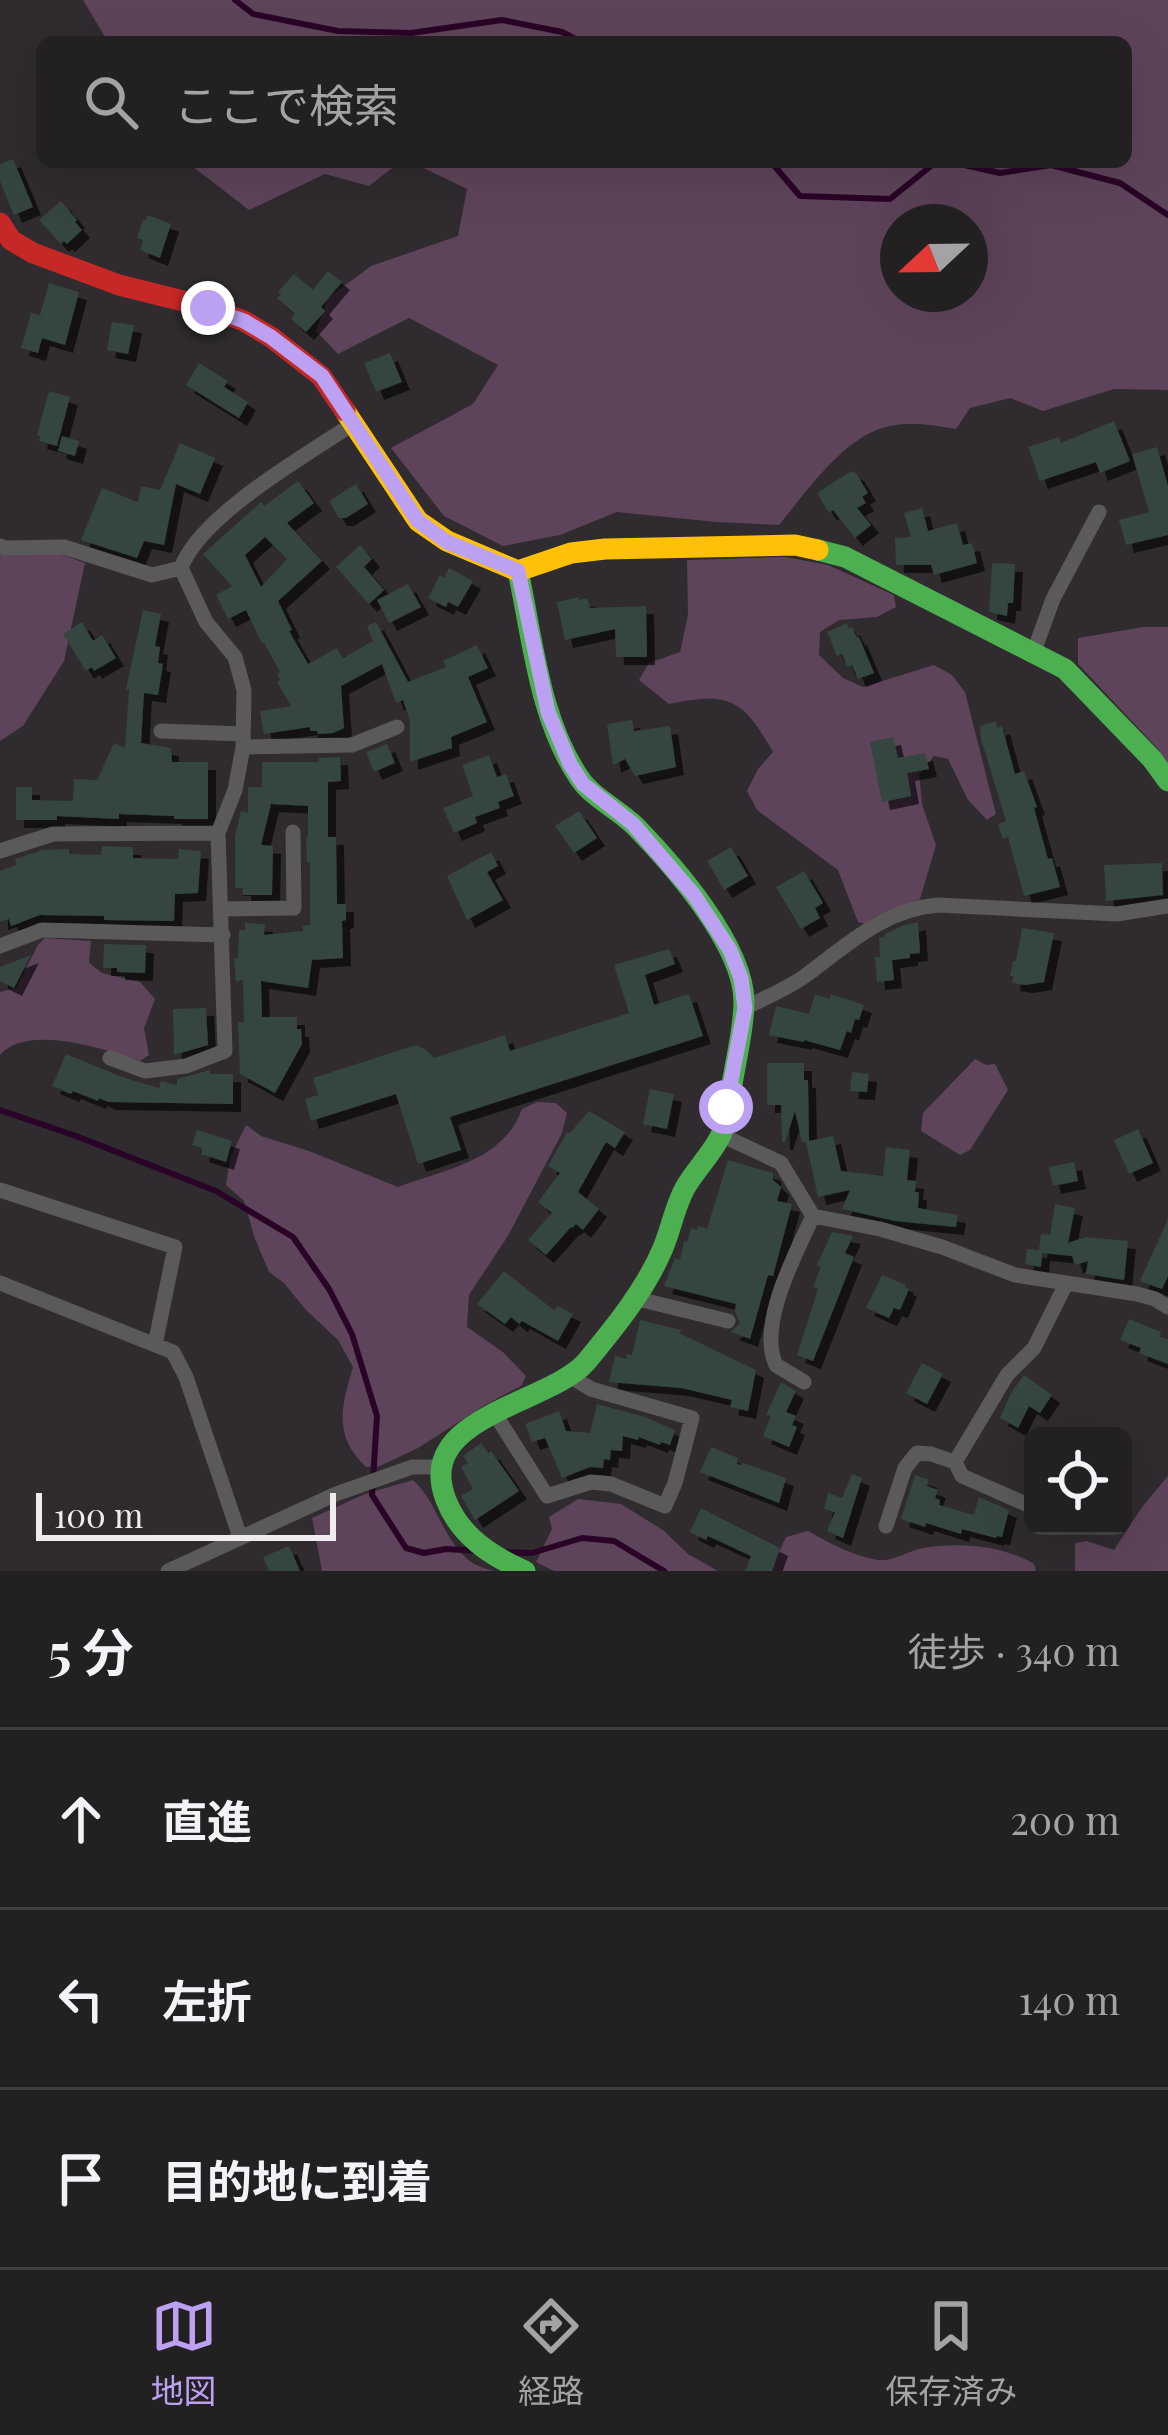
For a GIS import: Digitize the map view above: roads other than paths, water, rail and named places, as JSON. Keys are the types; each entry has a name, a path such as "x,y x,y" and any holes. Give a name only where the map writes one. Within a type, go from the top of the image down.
{"street":[{"path":"0,223 11,240 54,262 244,321 292,351 322,376 418,521 447,542 518,571 571,553 605,549 795,545 844,556 1065,669 1168,781"},
{"path":"2,549 64,547 152,575 181,568 194,543 238,502 355,423"},
{"path":"1034,651 1053,599 1099,512"},
{"path":"110,1058 145,1071 186,1066 225,1051 218,833 235,790 244,690 235,657 206,622 181,568"},
{"path":"518,571 548,712 561,747 583,784 633,824 712,920 736,964 745,1008 721,1135 683,1191 663,1249 634,1298 595,1354 570,1376 465,1432 451,1445 441,1467 441,1484 461,1530 518,1568"},
{"path":"161,731 243,741 352,745 397,727"},
{"path":"222,909 294,908 293,832"},
{"path":"0,851 53,834 218,833"},
{"path":"745,1008 801,979 855,935 914,906 1118,914 1168,906"},
{"path":"0,946 42,930 223,935"},
{"path":"721,1135 781,1163 813,1216 943,1247 1015,1275 1137,1294 1168,1307"},
{"path":"0,1190 176,1247 155,1345"},
{"path":"804,1382 776,1365 770,1342 782,1283 813,1216"},
{"path":"0,1283 173,1352 186,1377 240,1537"},
{"path":"955,1462 1007,1375 1034,1348 1066,1284"},
{"path":"634,1298 728,1322"},
{"path":"495,1414 548,1496 591,1482 611,1484 664,1506 692,1418 591,1389 570,1376"},
{"path":"886,1526 905,1468 916,1453 955,1462 962,1476 1024,1503"},
{"path":"168,1571 336,1495 412,1467 441,1467"}],"waterway":[{"path":"235,0 253,14 338,31 411,33 502,20 570,36"},
{"path":"776,168 800,196 890,199 929,168"},
{"path":"978,168 1000,173 1032,168"},
{"path":"1062,168 1120,183 1168,215"},
{"path":"0,1110 216,1191 293,1237 329,1289 352,1334 377,1416 372,1495 406,1548 424,1553 478,1551"},
{"path":"503,1552 532,1553 582,1538 614,1541 664,1571"}]}
